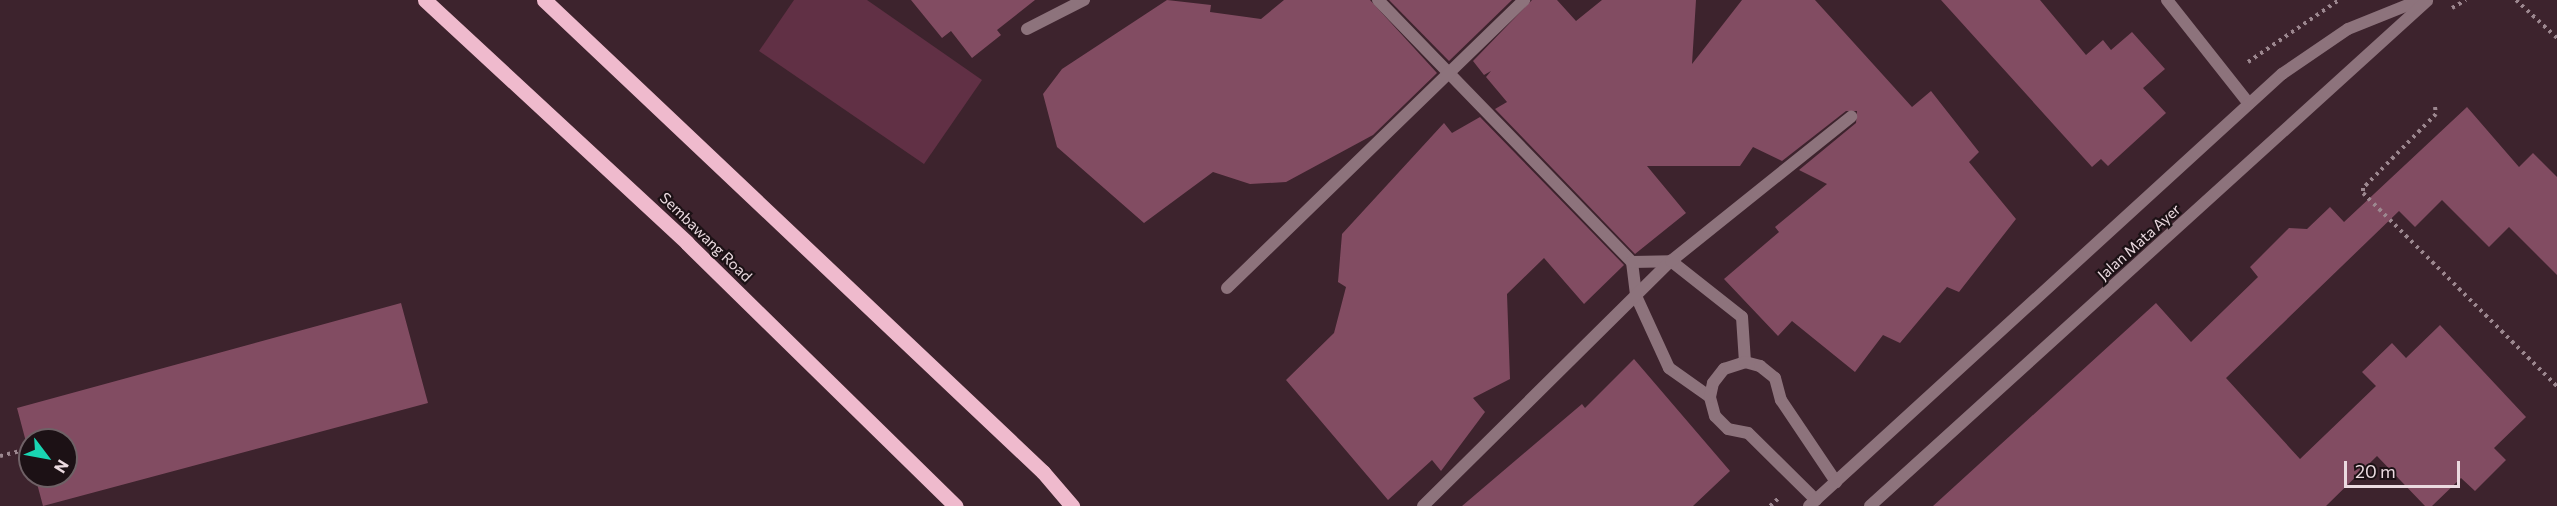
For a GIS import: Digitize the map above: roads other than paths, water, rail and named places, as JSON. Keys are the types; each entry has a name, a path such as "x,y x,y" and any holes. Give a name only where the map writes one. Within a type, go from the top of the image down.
{"main road":[{"name":"Sembawang Road","path":"425,0 680,236 956,506"},
{"path":"544,0 1026,455 1071,506"}],"street":[{"path":"1027,29 1084,0"},
{"path":"1378,0 1632,262 1636,296 1669,368 1710,397"},
{"path":"1227,288 1524,0"},
{"path":"2167,0 2249,104"},
{"name":"Jalan Mata Ayer","path":"1813,503 2282,74 2348,30 2420,0"},
{"name":"Jalan Mata Ayer","path":"1870,506 2428,0"},
{"path":"1423,506 1671,261 1851,117"},
{"path":"1632,262 1671,261 1742,317 1745,362"},
{"path":"1813,503 1748,433 1728,429 1715,416 1710,397 1713,383 1724,369 1745,362 1760,366 1775,378 1781,400 1792,420 1836,482"}]}
